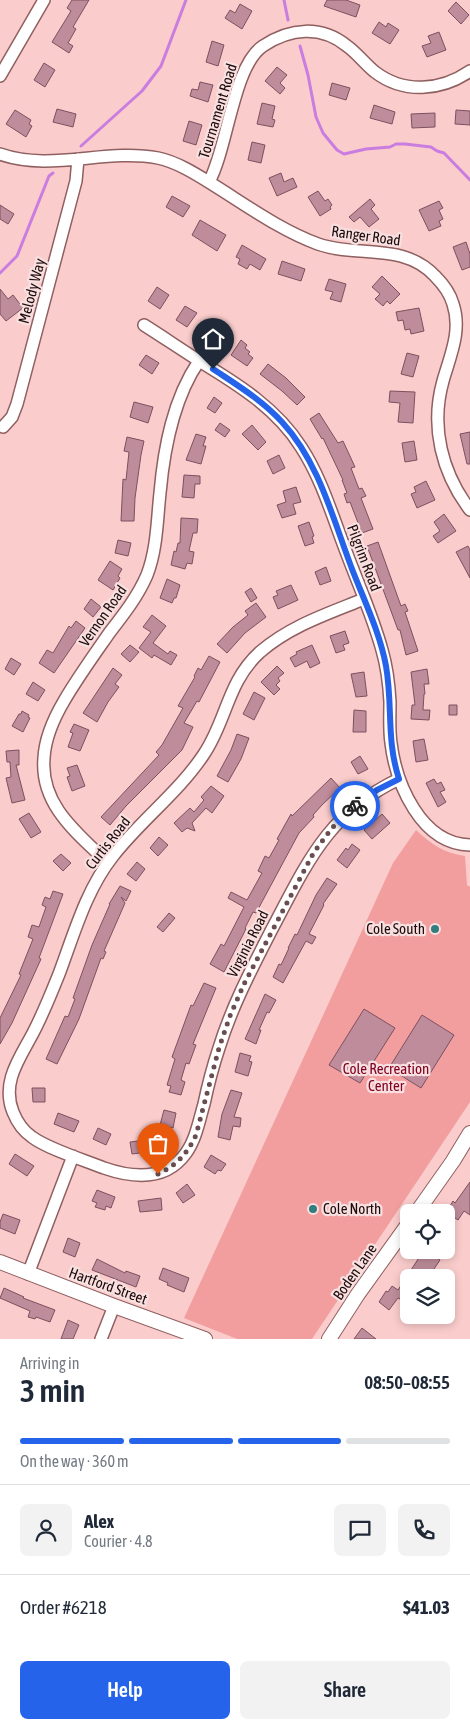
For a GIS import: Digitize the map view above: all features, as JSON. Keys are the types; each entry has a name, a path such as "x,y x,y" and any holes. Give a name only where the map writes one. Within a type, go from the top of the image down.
{"street":[{"path":"0,76 44,0"},
{"name":"Tournament Road","path":"209,182 219,161 246,67 260,48 281,36 303,30 326,33 346,44 374,71 383,77 416,88 434,87 450,83 470,71"},
{"name":"Ranger Road","path":"0,154 23,160 135,155 160,158 184,168 304,238 318,244 343,250 396,254 419,263 439,280 448,291 457,317 452,351 439,396 437,425 439,440 450,478 470,510"},
{"name":"Melody Way","path":"4,427 12,417 17,404 76,181 78,159"},
{"name":"Pilgrim Road","path":"144,325 241,388 262,404 281,421 301,447 320,483 364,599 385,661 390,700 390,740 399,779 412,805 427,825 445,839 455,843 470,845"},
{"name":"Vernon Road","path":"108,863 68,824 53,804 45,782 44,758 46,746 54,720 70,692 89,662 136,597 147,575 154,550 162,470 167,442 182,393 199,361"},
{"name":"Curtis Road","path":"73,1156 36,1140 21,1128 12,1110 8,1090 12,1072 47,1003 88,898 108,863 125,842 184,780 201,759 212,739 234,686 258,654 293,629 364,599"},
{"name":"Virginia Road","path":"73,1156 118,1172 139,1176 148,1176 166,1170 180,1160 196,1135 214,1064 233,1008 306,866 323,839 343,816 371,794 399,779"},
{"path":"423,1204 453,1162 470,1133"},
{"path":"28,1274 73,1156"},
{"name":"Boden Lane","path":"329,1339 358,1294 400,1236"},
{"name":"Hartford Street","path":"0,1262 206,1339"},
{"path":"101,1339 114,1306"}],"green space":[{"name":"Cole Recreation Center","path":"416,830 438,847 451,853 465,856 467,885 470,887 470,1102 402,1204 400,1204 400,1207 312,1339 237,1339 184,1318 393,863"}],"building":[{"path":"72,0 89,0 73,27 76,29 68,43 73,46 69,53 52,42 71,11 67,8"},
{"path":"327,0 346,0 360,5 356,17 324,6"},
{"path":"456,2 469,15 461,24 448,11"},
{"path":"240,4 252,11 242,29 225,18 230,10 235,13"},
{"path":"379,22 386,27 388,23 399,30 390,44 372,33"},
{"path":"439,32 446,50 427,57 422,46 431,43 428,36"},
{"path":"212,41 224,45 218,66 206,62"},
{"path":"44,63 55,70 45,87 34,80"},
{"path":"277,67 287,75 280,83 285,88 280,94 265,81"},
{"path":"200,82 213,85 208,102 190,96 192,89 198,90"},
{"path":"332,83 350,88 346,100 329,95"},
{"path":"262,103 275,106 272,119 275,120 273,127 257,124"},
{"path":"374,105 395,112 392,124 370,118"},
{"path":"57,109 76,114 73,127 53,122"},
{"path":"15,110 31,120 29,124 32,126 26,137 6,124"},
{"path":"456,110 470,111 470,125 455,124"},
{"path":"435,113 435,127 412,128 411,114"},
{"path":"189,121 202,125 196,145 183,141"},
{"path":"252,142 265,145 261,163 248,160"},
{"path":"281,173 284,182 293,178 297,187 277,196 269,178"},
{"path":"318,191 325,201 328,199 332,205 331,209 320,216 308,197"},
{"path":"172,196 190,206 183,217 166,207"},
{"path":"370,199 375,205 371,209 379,219 369,227 360,217 354,222 349,217"},
{"path":"439,201 443,208 439,210 443,219 439,221 441,226 429,231 419,210"},
{"path":"0,205 14,214 8,224 0,219"},
{"path":"200,220 226,235 217,251 192,235"},
{"path":"466,242 470,254 470,267 462,270 453,247"},
{"path":"242,245 266,259 260,270 250,264 247,269 238,264 240,259 236,257"},
{"path":"282,261 305,269 301,281 278,274"},
{"path":"382,276 400,294 390,304 387,301 383,306 375,299 380,294 372,287"},
{"path":"329,279 346,284 341,302 330,299 333,292 325,290"},
{"path":"157,287 169,295 160,309 148,301"},
{"path":"0,289 8,299 13,295 23,308 6,321 0,314"},
{"path":"185,306 197,313 187,327 176,320"},
{"path":"419,308 424,331 411,334 410,329 405,330 403,320 398,321 396,312"},
{"path":"210,327 225,337 220,346 217,344 216,346 203,337"},
{"path":"241,340 247,345 245,348 253,358 247,366 231,355"},
{"path":"407,353 419,356 413,377 401,374"},
{"path":"146,355 159,363 152,374 139,365"},
{"path":"268,364 286,378 305,397 297,405 260,374"},
{"path":"390,391 415,392 413,423 398,422 400,403 389,402"},
{"path":"214,397 222,403 215,413 207,408"},
{"path":"134,402 153,407 148,423 130,417"},
{"path":"319,413 338,443 343,441 355,467 351,468 359,489 362,488 366,496 361,498 373,529 362,533 350,502 347,503 344,494 347,493 343,480 323,438 310,419"},
{"path":"220,423 230,430 225,437 215,430"},
{"path":"252,425 266,442 258,450 242,434"},
{"path":"470,432 470,464 467,464 460,434"},
{"path":"196,434 206,437 203,446 206,446 201,464 186,460"},
{"path":"127,437 144,441 135,498 134,521 121,521 123,479 126,480 129,452 124,451"},
{"path":"414,441 417,460 405,462 402,443"},
{"path":"279,455 285,468 273,474 267,461"},
{"path":"184,475 200,476 200,484 195,484 194,498 182,497"},
{"path":"426,481 435,500 417,508 411,494 416,492 414,487"},
{"path":"296,487 301,502 293,504 296,514 282,518 277,505 286,502 283,491"},
{"path":"444,514 456,531 438,543 433,536 440,531 434,522"},
{"path":"181,518 198,519 197,533 193,533 189,551 194,552 192,564 187,563 185,569 171,565 174,551 176,552 178,543 180,543"},
{"path":"309,522 314,536 312,537 314,543 305,546 298,526"},
{"path":"118,540 131,543 128,556 115,553"},
{"path":"378,542 401,606 405,604 408,611 405,612 418,651 406,655 400,630 398,630 367,546"},
{"path":"468,546 470,550 470,578 456,552"},
{"path":"110,561 122,569 118,576 120,578 113,590 98,580"},
{"path":"326,567 331,581 320,585 315,572"},
{"path":"167,579 180,585 176,598 174,598 172,603 160,598"},
{"path":"291,585 298,600 278,609 273,597 278,595 276,591"},
{"path":"251,588 257,598 251,602 245,592"},
{"path":"91,599 101,607 93,617 84,609"},
{"path":"256,603 266,617 245,633 227,653 217,644 248,615 245,611"},
{"path":"152,615 166,626 153,643 168,654 170,651 177,655 171,665 154,655 152,658 139,648 151,632 143,627"},
{"path":"76,621 85,628 54,673 39,663 47,650 53,653 69,626 71,628"},
{"path":"345,631 349,643 343,645 345,650 336,653 330,636"},
{"path":"130,645 139,652 130,662 121,654"},
{"path":"312,645 320,663 310,668 307,661 295,667 290,658 297,654 296,652"},
{"path":"209,656 220,662 199,702 197,701 184,723 193,727 182,750 126,806 110,825 101,817 159,755 156,752 183,708 178,706 195,677 198,668 201,670"},
{"path":"11,658 21,664 14,675 5,669"},
{"path":"277,666 284,673 278,678 280,681 276,685 280,689 274,695 261,682"},
{"path":"113,668 122,675 115,684 119,687 97,722 83,713"},
{"path":"427,669 429,684 424,684 423,710 430,710 429,720 411,719 412,705 415,705 411,672"},
{"path":"364,672 367,696 356,697 351,674"},
{"path":"33,682 45,690 38,701 26,694"},
{"path":"254,692 265,698 254,720 243,714"},
{"path":"449,705 457,705 457,715 449,715"},
{"path":"354,710 366,711 366,732 353,732"},
{"path":"22,711 29,715 28,717 30,718 23,732 12,726"},
{"path":"74,724 89,730 80,751 68,747 73,733 70,732"},
{"path":"237,734 249,738 241,759 228,782 217,776"},
{"path":"424,739 428,760 416,762 413,741"},
{"path":"19,750 19,765 16,765 25,800 12,803 6,778 11,777 10,762 7,762 6,751"},
{"path":"360,756 368,769 358,774 351,762"},
{"path":"77,765 85,786 72,791 67,777 70,776 67,768"},
{"path":"331,778 340,788 322,805 299,833 256,913 253,912 224,972 210,964 221,944 224,946 244,907 228,898 231,892 247,900 262,873 258,871 265,856 269,858 291,814 292,816"},
{"path":"434,779 437,784 441,782 445,790 440,792 446,802 438,807 426,783"},
{"path":"211,786 224,796 212,813 206,808 192,823 195,831 187,828 182,832 174,823 190,808 194,812 204,800 201,797"},
{"path":"29,813 41,832 31,838 19,819"},
{"path":"382,814 390,823 372,839 364,830"},
{"path":"159,837 168,845 158,856 150,848"},
{"path":"352,844 360,850 347,868 337,860 346,848 348,850"},
{"path":"61,854 71,863 63,871 53,861"},
{"path":"137,862 145,869 136,881 127,874"},
{"path":"327,878 337,884 323,904 309,934 316,937 312,944 306,941 283,983 273,977 279,964 281,965 295,934 297,935 316,895"},
{"path":"120,886 131,891 126,901 121,897 125,903 104,951 106,952 103,959 101,958 79,1019 57,1064 46,1059 65,1016 68,1017 92,945 109,904"},
{"path":"53,891 63,894 39,958 41,959 12,1023 0,1044 0,1018 21,975 19,974 33,939 28,937 32,925 39,927 46,907 42,905 45,897 50,899"},
{"path":"169,913 175,918 163,932 157,927"},
{"path":"204,983 216,988 193,1044 196,1045 189,1064 186,1063 181,1080 185,1082 181,1095 169,1092 171,1086 167,1085 175,1059 172,1057 191,1005 193,1006"},
{"path":"265,994 276,1000 269,1013 267,1012 259,1030 261,1030 256,1044 245,1039"},
{"path":"364,1009 395,1028 360,1083 329,1065"},
{"path":"422,1015 454,1035 421,1088 389,1068"},
{"path":"240,1053 251,1056 249,1061 252,1062 248,1076 235,1072"},
{"path":"32,1088 45,1088 45,1102 33,1102"},
{"path":"231,1090 242,1093 234,1117 241,1118 240,1127 233,1126 230,1140 218,1137 222,1114"},
{"path":"164,1110 176,1113 173,1128 160,1125"},
{"path":"58,1113 79,1121 74,1132 54,1124"},
{"path":"98,1128 111,1134 106,1145 93,1139"},
{"path":"146,1140 147,1152 132,1154 130,1142"},
{"path":"15,1154 34,1166 27,1176 9,1164"},
{"path":"211,1155 226,1164 221,1171 218,1170 215,1174 204,1167"},
{"path":"470,1182 470,1215 464,1211 458,1220 455,1218 455,1204 451,1204 453,1201 455,1203"},
{"path":"187,1184 195,1195 183,1203 176,1193"},
{"path":"97,1190 115,1197 111,1208 106,1206 105,1210 95,1207 97,1203 92,1201"},
{"path":"161,1198 162,1210 140,1212 138,1201"},
{"path":"3,1214 20,1220 15,1234 0,1228"},
{"path":"68,1238 80,1243 75,1257 63,1252"},
{"path":"97,1259 125,1273 126,1271 140,1276 136,1287 92,1270"},
{"path":"418,1259 440,1260 434,1269 412,1269"},
{"path":"163,1268 189,1278 184,1292 167,1285 168,1283 159,1279"},
{"path":"392,1286 398,1290 400,1287 400,1299 398,1298 389,1310 379,1302 386,1291 388,1292"},
{"path":"4,1288 23,1298 55,1310 50,1322 36,1317 35,1319 28,1317 30,1311 0,1298"},
{"path":"68,1320 79,1325 73,1339 61,1339"},
{"path":"362,1328 376,1339 354,1339"}],"waterway":[{"path":"81,146 142,91 161,66 186,0"},
{"path":"284,0 288,20"},
{"path":"300,46 316,117 323,133 337,150 344,154 366,149 390,147 396,144 431,147 444,153 470,180"},
{"path":"0,273 17,256 49,176 53,173"}],"way so far":[{"path":"158,1174 180,1160 196,1135 214,1064 236,1000 314,852 332,828 355,806"}],"place":[{"name":"Cole South","path":"435,929"},
{"name":"Cole North","path":"313,1209"}],"route":[{"path":"213,369 256,398 281,421 301,447 323,490 382,648 389,687 390,740 399,779 377,790 355,806"}]}
